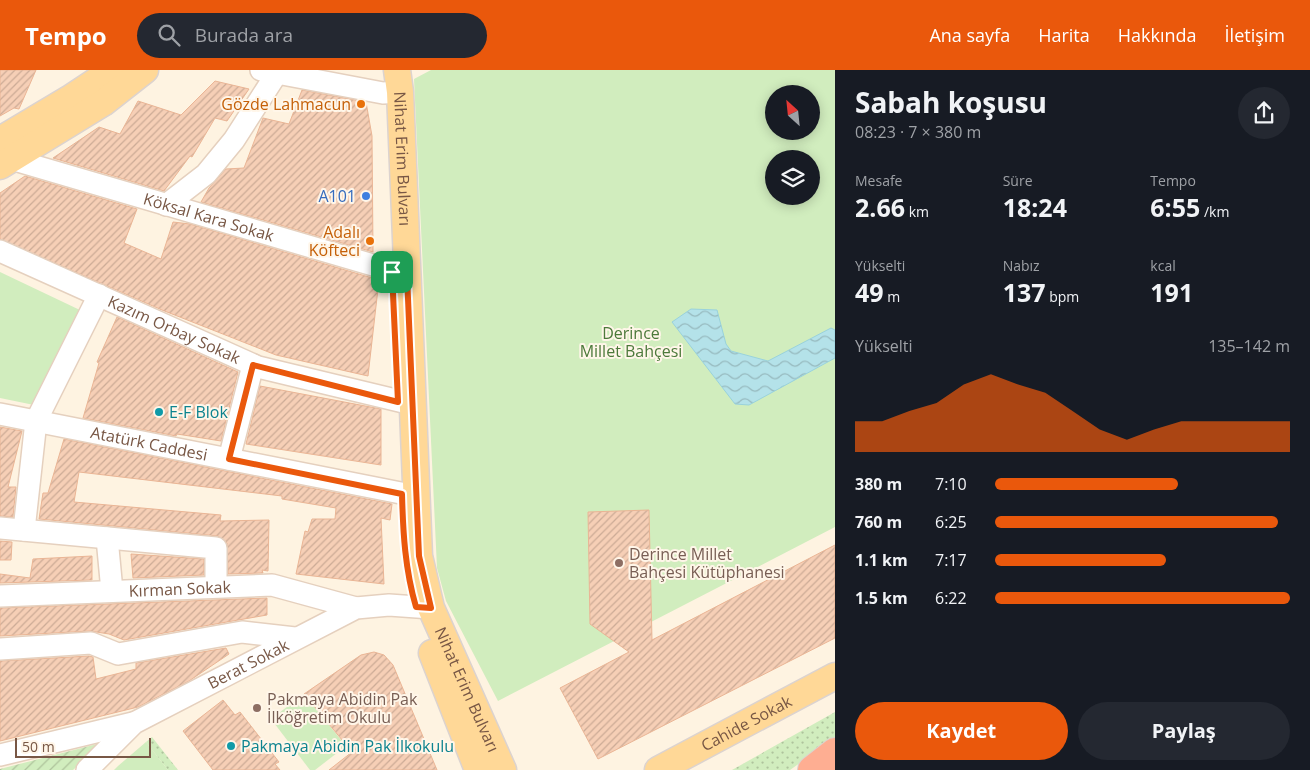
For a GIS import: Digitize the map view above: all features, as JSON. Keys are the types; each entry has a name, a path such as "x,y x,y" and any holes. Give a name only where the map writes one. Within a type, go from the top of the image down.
{"highway":[{"path":"812,770 835,752"}],"main road":[{"path":"4,155 62,104 113,70"},
{"path":"4,155 103,103 145,70"},
{"name":"Nihat Erim Bulvarı","path":"390,81 409,495 404,556 423,608 503,770"},
{"name":"Nihat Erim Bulvarı","path":"423,608 424,634 478,770"},
{"name":"Cahide Sokak","path":"658,770 835,676"},
{"name":"Cahide Sokak","path":"696,770 835,690"}],"street":[{"path":"166,205 206,174 234,140 269,72 390,81"},
{"name":"Köksal Kara Sokak","path":"4,155 166,205 399,273"},
{"name":"Kazım Orbay Sokak","path":"0,251 253,365 405,403"},
{"path":"24,530 36,421 99,295"},
{"path":"229,459 253,365"},
{"name":"Atatürk Caddesi","path":"0,414 409,495"},
{"path":"0,528 216,548 216,586"},
{"path":"107,538 112,591"},
{"name":"Kırman Sokak","path":"0,596 272,585 356,608"},
{"name":"Berat Sokak","path":"87,770 134,723 356,608 389,605 423,608"},
{"path":"0,649 91,643 118,654 242,632 295,638"},
{"path":"0,755 134,723"}],"green space":[{"name":"Derince Millet Bahçesi","path":"431,70 835,70 835,527 498,701 446,601 437,568 414,79"},
{"path":"0,272 82,311 34,405 0,398"},
{"path":"304,694 346,746 315,770 310,770 271,719"},
{"path":"835,712 835,738 790,770 732,770"},
{"path":"152,737 178,770 168,770 146,742"},
{"path":"105,742 73,770 0,770 0,769"},
{"path":"146,742 168,770 114,770 118,766"}],"water":[{"path":"691,309 717,310 726,344 731,351 768,361 831,328 835,330 835,358 749,405 735,404 672,322"}],"building":[{"path":"0,70 36,70 19,109 14,108 0,116"},
{"path":"215,81 249,89 227,121 215,118 192,157 190,156 164,191 53,158 99,127 120,134 138,101 181,115"},
{"path":"302,90 366,102 372,136 373,252 201,202 209,188 226,169 244,168 263,118 289,124"},
{"path":"25,176 137,209 124,243 161,259 173,222 190,224 379,280 368,376 276,355 162,310 0,239 0,193"},
{"path":"117,317 238,372 221,441 177,434 176,436 83,418 99,363 97,362"},
{"path":"260,386 381,409 381,465 246,444"},
{"path":"0,427 22,431 8,487 16,487 13,517 0,516"},
{"path":"64,439 392,504 390,520 381,518 384,584 296,574 305,531 308,532 312,519 335,519 336,508 282,499 282,496 79,472 74,502 221,515 220,521 269,520 268,571 262,570 263,573 228,574 227,543 218,536 39,519 43,493 48,493"},
{"path":"649,510 652,640 835,545 835,638 598,759 560,688 629,652 590,624 588,512"},
{"path":"0,541 12,542 11,560 0,560"},
{"path":"131,554 204,559 204,575 133,578"},
{"path":"92,556 92,580 0,583 0,574 30,578 33,559"},
{"path":"267,598 267,615 124,640 109,634 90,631 0,636 0,608"},
{"path":"226,648 229,654 189,681 138,707 0,741 0,661 89,656 93,657 96,679 136,669 136,663"},
{"path":"374,652 384,655 393,665 437,770 329,770 352,752 304,694 361,655"},
{"name":"Pakmaya Abidin Pak İlkokulu","path":"223,700 235,715 240,712 279,762 275,764 280,770 213,770 183,731"}],"place":[{"name":"Gözde Lahmacun","path":"361,104"},
{"name":"A101","path":"366,196"},
{"name":"Adalı Köfteci","path":"370,241"},
{"name":"E-F Blok","path":"159,412"},
{"name":"Derince Millet Bahçesi Kütüphanesi","path":"619,563"},
{"name":"Pakmaya Abidin Pak İlköğretim Okulu","path":"257,708"},
{"name":"Pakmaya Abidin Pak İlkokulu","path":"231,746"}],"route":[{"path":"392,272 407,275 419,556 431,608 416,607 410,586 404,556 402,494 229,459 253,365 398,402 392,272"}]}
